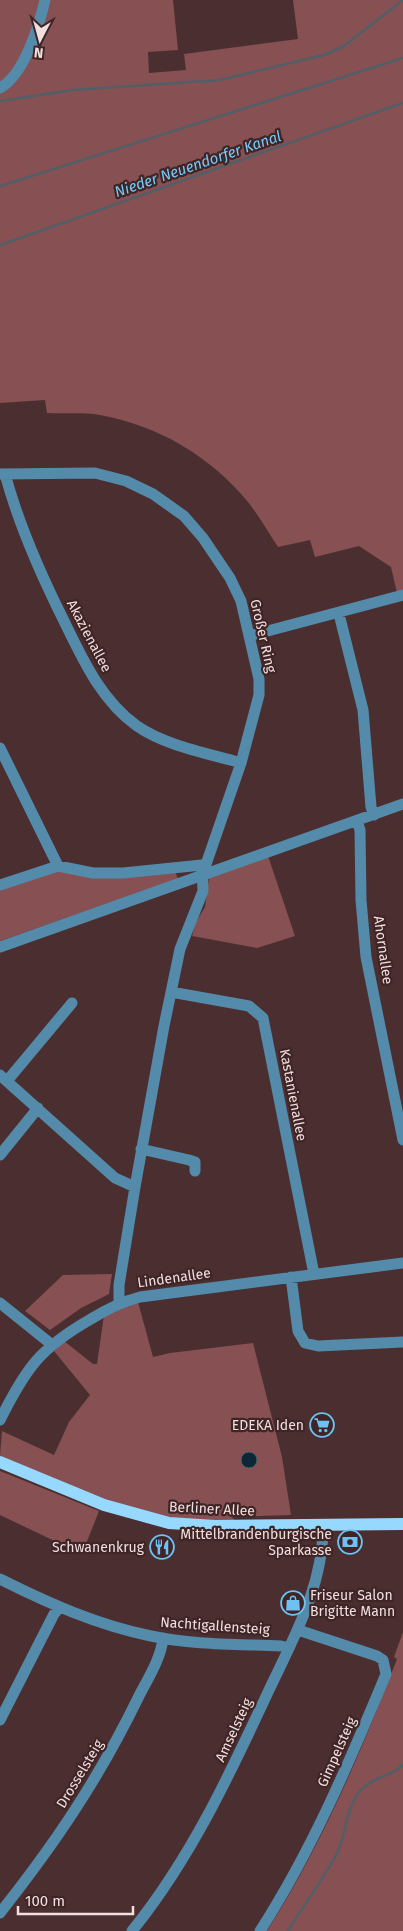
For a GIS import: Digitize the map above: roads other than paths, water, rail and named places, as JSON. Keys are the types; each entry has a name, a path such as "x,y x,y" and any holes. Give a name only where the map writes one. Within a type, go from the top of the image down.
{"main road":[{"name":"Berliner Allee","path":"0,1462 104,1505 169,1523 215,1526 403,1524"}],"street":[{"path":"0,88 13,79 25,57 45,0"},
{"name":"Großer Ring","path":"2,474 95,473 126,481 153,494 184,516 218,559 241,601 259,679 259,695 241,763 202,876 203,891 185,933 171,992 141,1149 119,1285 119,1302"},
{"name":"Akazienallee","path":"2,474 35,562 88,669 100,688 126,717 139,727 180,744 241,763"},
{"path":"250,636 339,614 403,595"},
{"path":"339,614 363,710 371,807 374,814"},
{"path":"0,748 58,866"},
{"path":"0,947 403,804"},
{"name":"Ahornallee","path":"357,821 360,830 361,900 366,957 403,1140"},
{"path":"0,885 58,866 93,872 123,873 202,865 202,876"},
{"name":"Kastanienallee","path":"171,992 249,1006 263,1018 314,1274"},
{"path":"72,1003 3,1078 115,1178 135,1187"},
{"path":"0,1155 38,1108"},
{"path":"141,1149 195,1162 196,1171"},
{"name":"Lindenallee","path":"0,1420 17,1386 51,1344 119,1302 140,1297 403,1263"},
{"path":"291,1278 298,1331 305,1343 318,1346 403,1342"},
{"path":"0,1303 51,1344"},
{"name":"Amselsteig","path":"132,1931 198,1834 231,1772 298,1630 321,1567 323,1525"},
{"name":"Nachtigallensteig","path":"0,1579 60,1607 103,1624 163,1638 289,1648"},
{"path":"0,1720 54,1614 60,1607"},
{"name":"Gimpelsteig","path":"260,1931 292,1878 338,1787 386,1674 383,1660 377,1656 298,1630"},
{"name":"Drosselsteig","path":"0,1913 43,1859 85,1798 116,1743 148,1679 163,1638"}],"water":[{"path":"249,1452 257,1460 249,1468 241,1460"}],"waterway":[{"path":"0,101 73,90 220,80 324,55 344,46 403,0"},
{"path":"0,186 403,58"},
{"name":"Nieder Neuendorfer Kanal","path":"0,245 403,103"},
{"path":"288,1931 335,1857 355,1798 365,1786 403,1765"}],"place":[{"name":"EDEKA Iden","path":"322,1425"},
{"name":"Mittelbrandenburgische Sparkasse","path":"350,1542"},
{"name":"Schwanenkrug","path":"162,1547"},
{"name":"Friseur Salon Brigitte Mann","path":"293,1603"}]}
